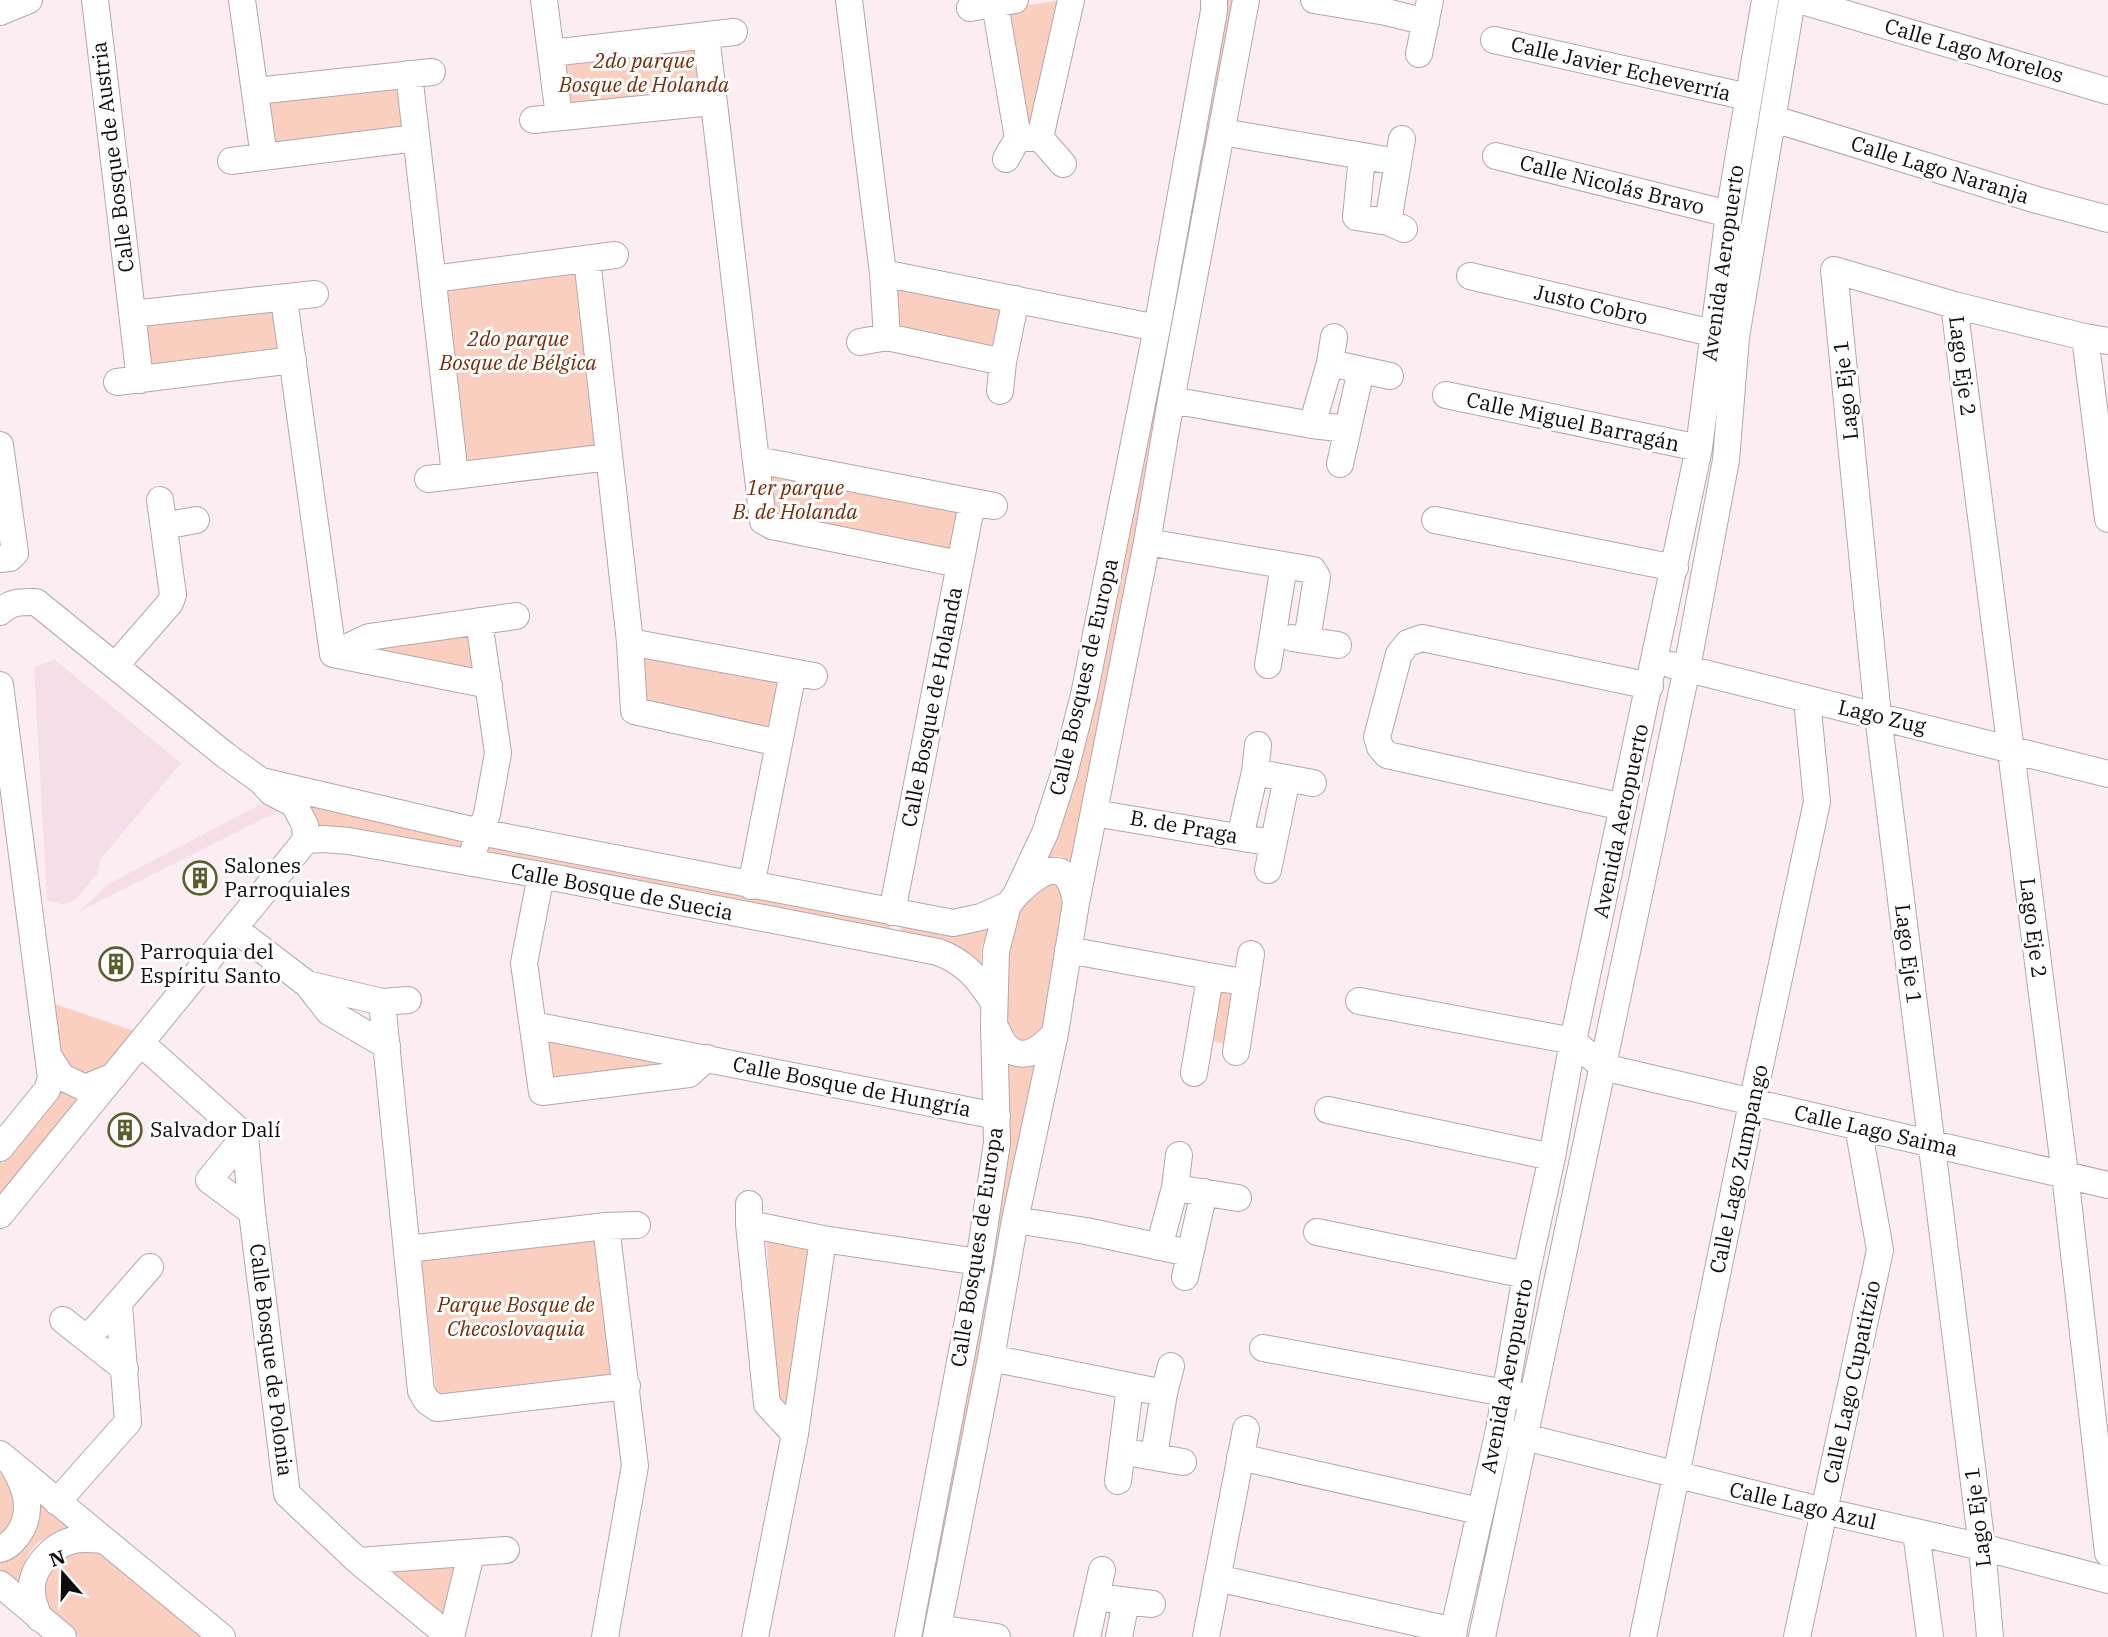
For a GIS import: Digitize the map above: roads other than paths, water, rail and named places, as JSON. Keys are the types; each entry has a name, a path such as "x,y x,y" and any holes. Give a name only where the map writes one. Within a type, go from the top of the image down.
{"street":[{"name":"Calle Bosque de Austria","path":"95,0 132,314 128,381 293,360"},
{"path":"242,0 264,157"},
{"path":"544,0 559,116"},
{"path":"849,0 883,272 887,337"},
{"path":"1021,145 1071,0"},
{"name":"Calle Bosques de Europa","path":"908,1637 979,1262 997,1143 994,1014 996,951 1012,900 1045,833 1064,774 1084,695 1157,328 1214,0"},
{"name":"Calle Bosques de Europa","path":"937,1632 1015,1220 1055,1033 1076,904 1147,542 1171,400 1247,0"},
{"path":"1314,0 1428,11 1419,54"},
{"name":"Avenida Aeropuerto","path":"1453,1634 1479,1511 1511,1433 1533,1398 1687,668 1726,460 1720,373 1712,333 1728,214 1765,0"},
{"name":"Avenida Aeropuerto","path":"1482,1637 1511,1433 1504,1393 1526,1275 1699,448 1720,373 1774,119 1792,0"},
{"name":"Calle Lago Morelos","path":"1799,0 2108,91"},
{"path":"0,12 28,1"},
{"path":"993,4 1021,145"},
{"path":"551,53 734,32"},
{"path":"706,35 762,518 765,523 958,564"},
{"name":"Calle Javier Echeverría","path":"1494,40 1748,97"},
{"path":"256,91 420,73 416,138 456,475"},
{"path":"533,120 712,102"},
{"name":"Calle Lago Naranja","path":"1774,119 2037,200 2108,219"},
{"path":"1222,132 1362,156 1400,150 1396,225 1356,217 1362,156"},
{"path":"231,161 416,138"},
{"path":"1021,145 1063,164"},
{"name":"Calle Nicolás Bravo","path":"1496,156 1728,214"},
{"path":"433,279 615,255"},
{"path":"587,258 630,642 634,711 779,743"},
{"name":"Lago Eje 1","path":"1954,304 1834,270 1878,716 1982,1547 1990,1637"},
{"path":"883,272 1157,328"},
{"name":"Justo Cobro","path":"1470,276 1712,333"},
{"path":"132,314 315,294"},
{"path":"284,299 333,654"},
{"path":"1000,391 1016,299"},
{"path":"1954,304 2096,339 2108,519"},
{"name":"Lago Eje 2","path":"1954,304 2065,1174 2108,1552"},
{"path":"860,342 887,337 1003,362"},
{"path":"1312,425 1332,350 1361,370 1390,376"},
{"path":"1340,464 1361,370"},
{"name":"Calle Miguel Barragán","path":"1446,395 1699,448"},
{"path":"1171,400 1347,429"},
{"path":"0,445 15,553 10,558 0,559"},
{"path":"428,479 609,457"},
{"name":"Calle Bosque de Holanda","path":"757,460 983,505 958,564 892,912"},
{"path":"115,666 172,599 160,500"},
{"path":"164,526 196,520"},
{"path":"1435,520 1675,568"},
{"path":"1147,542 1316,572 1307,640"},
{"path":"1268,664 1284,565"},
{"name":"Calle Bosque de Suecia","path":"0,612 18,602 36,602 261,781 271,792 294,804 305,825 306,840 349,841 938,952 956,959 972,971 994,1014 1005,1045 1013,1051 1027,1054 1043,1048 1055,1033"},
{"path":"333,654 369,637 516,616"},
{"path":"468,863 491,797 498,753 478,621"},
{"path":"1272,635 1338,645"},
{"name":"Lago Zug","path":"1623,807 1387,755 1380,747 1377,737 1399,654 1408,643 1422,638 1652,674 1687,668 2108,774"},
{"path":"630,642 803,674 779,743 751,886"},
{"path":"333,654 489,685"},
{"path":"0,685 51,1079 47,1090 0,1148"},
{"name":"Calle Lago Zumpango","path":"1643,1637 1752,1103 1817,802 1807,700"},
{"path":"1240,837 1255,772 1258,745"},
{"path":"1255,772 1300,780 1273,843 1268,870"},
{"name":"Calle Bosque de Suecia","path":"261,781 480,832 953,923 981,917 1012,900 1032,879 1044,872 1056,870 1071,880 1076,904"},
{"name":"B. de Praga","path":"1094,813 1273,843"},
{"path":"0,1215 306,840"},
{"name":"Calle Bosque de Hungría","path":"541,876 524,963 542,1093 689,1074 707,1058"},
{"path":"235,929 307,984 329,1012 387,1046"},
{"path":"1068,950 1247,982"},
{"path":"1199,1047 1247,1054 1247,982 1251,954"},
{"path":"1194,1073 1210,977"},
{"path":"307,984 395,1001 387,1046 421,1391 427,1401 437,1408 627,1386"},
{"path":"1359,1001 1573,1041 1603,1067"},
{"name":"Calle Bosque de Hungría","path":"533,1025 997,1116"},
{"path":"141,1044 245,1136 209,1180 252,1212"},
{"path":"49,1057 62,1077 85,1088 114,1076"},
{"name":"Calle Lago Saima","path":"1603,1067 2108,1185"},
{"path":"1328,1110 1552,1157"},
{"name":"Calle Lago Cupatitzio","path":"1797,1637 1880,1250 1858,1126"},
{"name":"Calle Bosque de Polonia","path":"245,1136 287,1494 358,1561 451,1637 471,1554"},
{"path":"1159,1247 1175,1188 1179,1155"},
{"path":"1175,1188 1238,1198"},
{"path":"1015,1220 1159,1247 1187,1265 1204,1192"},
{"path":"795,1434 767,1404 749,1214 823,1239 979,1262"},
{"path":"408,1249 606,1226 637,1225"},
{"path":"604,1637 635,1466 606,1226"},
{"path":"1317,1232 1526,1275"},
{"path":"755,1637 795,1434 823,1239"},
{"path":"87,1339 150,1268"},
{"path":"57,1502 128,1422 119,1305"},
{"path":"63,1320 125,1369"},
{"path":"1263,1348 1533,1398"},
{"path":"991,1358 1164,1393"},
{"path":"1154,1456 1171,1366"},
{"path":"1118,1480 1130,1387"},
{"path":"1206,1637 1246,1429"},
{"name":"Calle Lago Azul","path":"1511,1433 2108,1580"},
{"path":"1123,1452 1183,1462"},
{"path":"1240,1457 1479,1511"},
{"path":"6,1459 222,1637"},
{"path":"0,1549 6,1548 21,1531 29,1507 19,1476 6,1459"},
{"path":"1916,1532 1930,1637"},
{"path":"39,1618 32,1583 37,1569 48,1555 62,1544 74,1540 102,1540"},
{"path":"358,1561 506,1550"},
{"path":"1087,1637 1102,1570"},
{"path":"1217,1578 1453,1634"},
{"path":"0,1584 63,1637"},
{"path":"1097,1597 1139,1603 1119,1637"},
{"path":"937,1632 997,1637"}],"place":[{"name":"Salones Parroquiales","path":"200,878"},
{"name":"Parroquia del Espíritu Santo","path":"116,964"},
{"name":"Salvador Dalí","path":"125,1130"}],"park label":[{"name":"2do parque Bosque de Holanda","path":"644,73"},
{"name":"2do parque Bosque de Bélgica","path":"518,351"},
{"name":"1er parque B. de Holanda","path":"795,500"},
{"name":"Parque Bosque de Checoslovaquia","path":"516,1317"}]}
